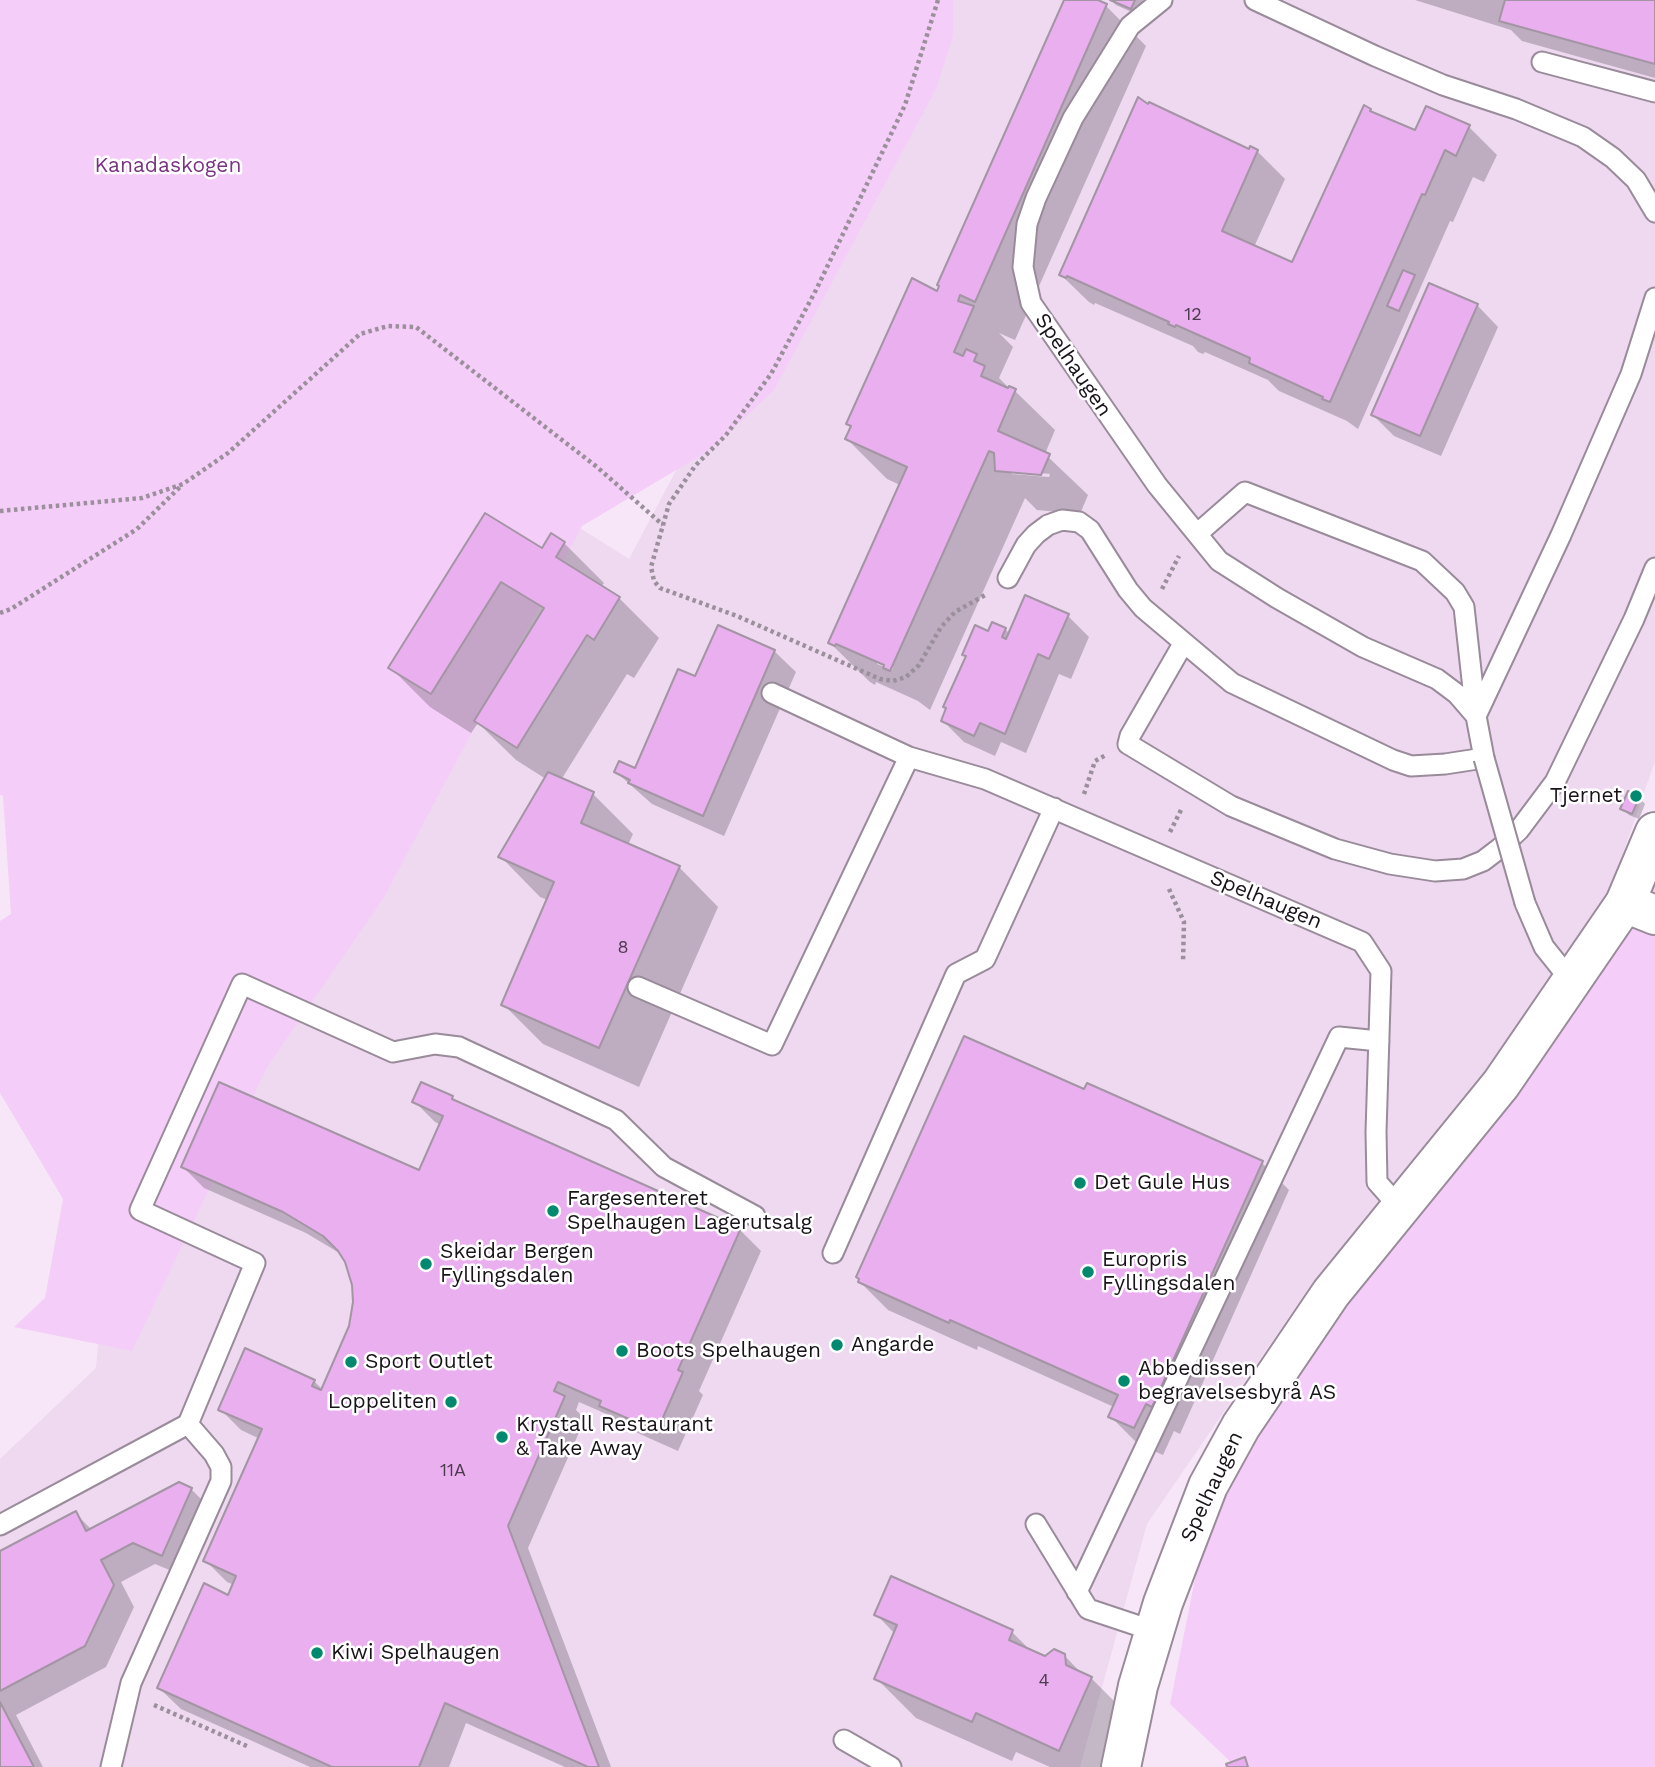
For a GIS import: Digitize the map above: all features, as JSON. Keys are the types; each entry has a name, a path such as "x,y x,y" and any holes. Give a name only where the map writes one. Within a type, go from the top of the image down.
{"main road":[{"name":"Spelhaugen","path":"1121,1767 1138,1686 1154,1631 1208,1486 1241,1426 1331,1293 1501,1084 1572,982 1640,909 1655,832"}],"lane":[{"name":"Spelhaugen","path":"1162,0 1130,26 1073,118 1027,224 1023,267 1031,303 1157,485 1219,561 1363,647 1437,679 1457,694 1476,716"},
{"path":"1255,0 1443,85 1516,109 1583,137 1613,158 1636,180 1655,212"},
{"path":"1542,62 1655,92"},
{"path":"1476,716 1561,535 1625,386 1655,298"},
{"path":"1197,534 1245,492 1422,561 1455,592 1464,607 1476,716 1484,758 1525,903 1544,947 1572,982"},
{"path":"1008,578 1026,545 1036,534 1048,525 1062,520 1079,523 1090,530 1128,590 1150,615 1232,683 1393,760 1411,766 1484,758"},
{"path":"1183,644 1130,736 1128,744 1192,785 1231,806 1335,849 1390,864 1435,871 1463,869 1483,861 1519,830 1555,782 1634,619 1655,568"},
{"name":"Spelhaugen","path":"772,692 909,757 985,779 1362,942 1381,971 1377,1182 1400,1208"},
{"path":"638,987 772,1045 909,757"},
{"path":"833,1253 956,974 985,959 1054,808"},
{"path":"0,1525 188,1424 255,1263 140,1210 242,984 393,1052 435,1044 459,1047 616,1119 664,1167 755,1216"},
{"path":"1077,1592 1339,1037 1379,1041"},
{"path":"111,1767 129,1689 221,1481 221,1467 214,1454 188,1424"},
{"path":"1036,1524 1088,1609 1154,1631"},
{"path":"844,1740 891,1767"}],"path":[{"path":"938,0 905,105 816,290 771,374 726,435 695,466 669,504 651,567 654,581 660,588 737,616 880,679 899,680 919,665 942,627 955,612 998,589 1008,578"},
{"path":"0,613 11,609 138,529 183,484 229,453 360,334 388,326 416,327 597,467 663,525"},
{"path":"0,511 142,498 183,484"},
{"path":"1150,615 1180,554 1197,534"},
{"path":"1076,818 1095,761 1128,744"},
{"path":"1160,855 1192,785"},
{"path":"1168,887 1184,922 1183,961"},
{"path":"129,1689 249,1747"}],"shaded area":[{"path":"926,0 1655,0 1655,761 1590,948 1559,979 1312,1283 1147,1524 1080,1767 0,1767 0,1459 96,1368 131,960 453,448 629,559"}],"green space":[{"name":"Kanadaskogen","path":"0,0 953,0 953,36 936,89 774,390 710,450 582,526 383,899 267,1067 132,1351 14,1327 45,1298 63,1199 0,1093 0,921 11,914 3,796 0,795"},
{"path":"1655,873 1655,1767 1236,1767 1170,1704 1205,1529 1223,1468 1614,952"}],"building":[{"path":"1064,0 1098,0 1107,4 975,302 960,295 958,301 974,306 954,352 963,356 966,349 977,354 974,361 985,366 981,376 1016,389 998,431 1050,454 1041,475 995,471 994,453 989,451 890,671 883,668 884,665 828,643 907,467 845,439 851,426 846,424 912,278 937,291 937,285"},
{"path":"1110,0 1135,0 1131,9"},
{"path":"1505,0 1655,0 1655,64 1499,21"},
{"path":"1138,97 1249,149 1250,146 1258,150 1222,231 1292,262 1364,105 1371,109 1370,111 1415,130 1426,106 1470,125 1456,156 1445,150 1425,195 1422,194 1330,402 1249,363 1250,358 1176,325 1175,327 1168,324 1169,322 1067,276 1066,278 1059,275"},
{"path":"1403,270 1415,275 1399,311 1387,306"},
{"path":"1429,283 1478,304 1420,436 1371,415"},
{"path":"485,513 542,548 551,533 565,542 556,557 620,597 594,640 587,635 517,748 474,721 544,608 501,582 431,694 388,668"},
{"path":"1025,595 1069,614 1049,659 1038,654 1005,734 980,723 974,736 941,721 946,708 943,707 966,656 962,655 975,625 988,631 992,622 1006,628 1002,637 1006,639"},
{"path":"718,625 775,650 703,816 628,783 630,780 614,772 619,761 635,768 678,669 695,676"},
{"path":"548,772 594,792 581,823 680,866 599,1048 501,1005 554,882 498,857"},
{"path":"1628,791 1640,796 1632,814 1620,809"},
{"path":"964,1036 1084,1089 1087,1083 1263,1161 1152,1407 1146,1404 1134,1428 1108,1417 1118,1395 858,1282 856,1277"},
{"path":"219,1082 419,1170 443,1116 412,1102 421,1082 453,1096 452,1099 741,1228 678,1370 683,1372 657,1431 599,1406 601,1401 558,1382 554,1391 565,1396 508,1526 599,1767 588,1767 445,1703 419,1767 332,1767 157,1688 204,1583 228,1595 236,1576 203,1561 262,1429 218,1410 245,1348 315,1380 312,1386 321,1390 349,1326 353,1302 352,1285 345,1262 323,1236 283,1212 181,1167"},
{"path":"179,1482 192,1488 162,1556 133,1543 101,1560 114,1585 85,1646 0,1691 0,1551 76,1511 86,1531"},
{"path":"891,1576 1013,1630 1009,1640 1045,1656 1054,1649 1065,1654 1066,1665 1092,1677 1059,1751 976,1713 972,1722 874,1679 897,1625 874,1615"},
{"path":"0,1702 34,1767 0,1767"},
{"path":"1245,1757 1248,1767 1227,1767 1226,1764"}],"place":[{"name":"Tjernet","path":"1636,796"},
{"name":"Det Gule Hus","path":"1080,1183"},
{"name":"Fargesenteret Spelhaugen Lagerutsalg","path":"553,1211"},
{"name":"Skeidar Bergen Fyllingsdalen","path":"426,1264"},
{"name":"Europris Fyllingsdalen","path":"1088,1272"},
{"name":"Angarde","path":"837,1345"},
{"name":"Boots Spelhaugen","path":"622,1351"},
{"name":"Sport Outlet","path":"351,1362"},
{"name":"Abbedissen begravelsesbyrå AS","path":"1124,1381"},
{"name":"Loppeliten","path":"451,1402"},
{"name":"Krystall Restaurant & Take Away","path":"502,1437"},
{"name":"Kiwi Spelhaugen","path":"317,1653"}]}
